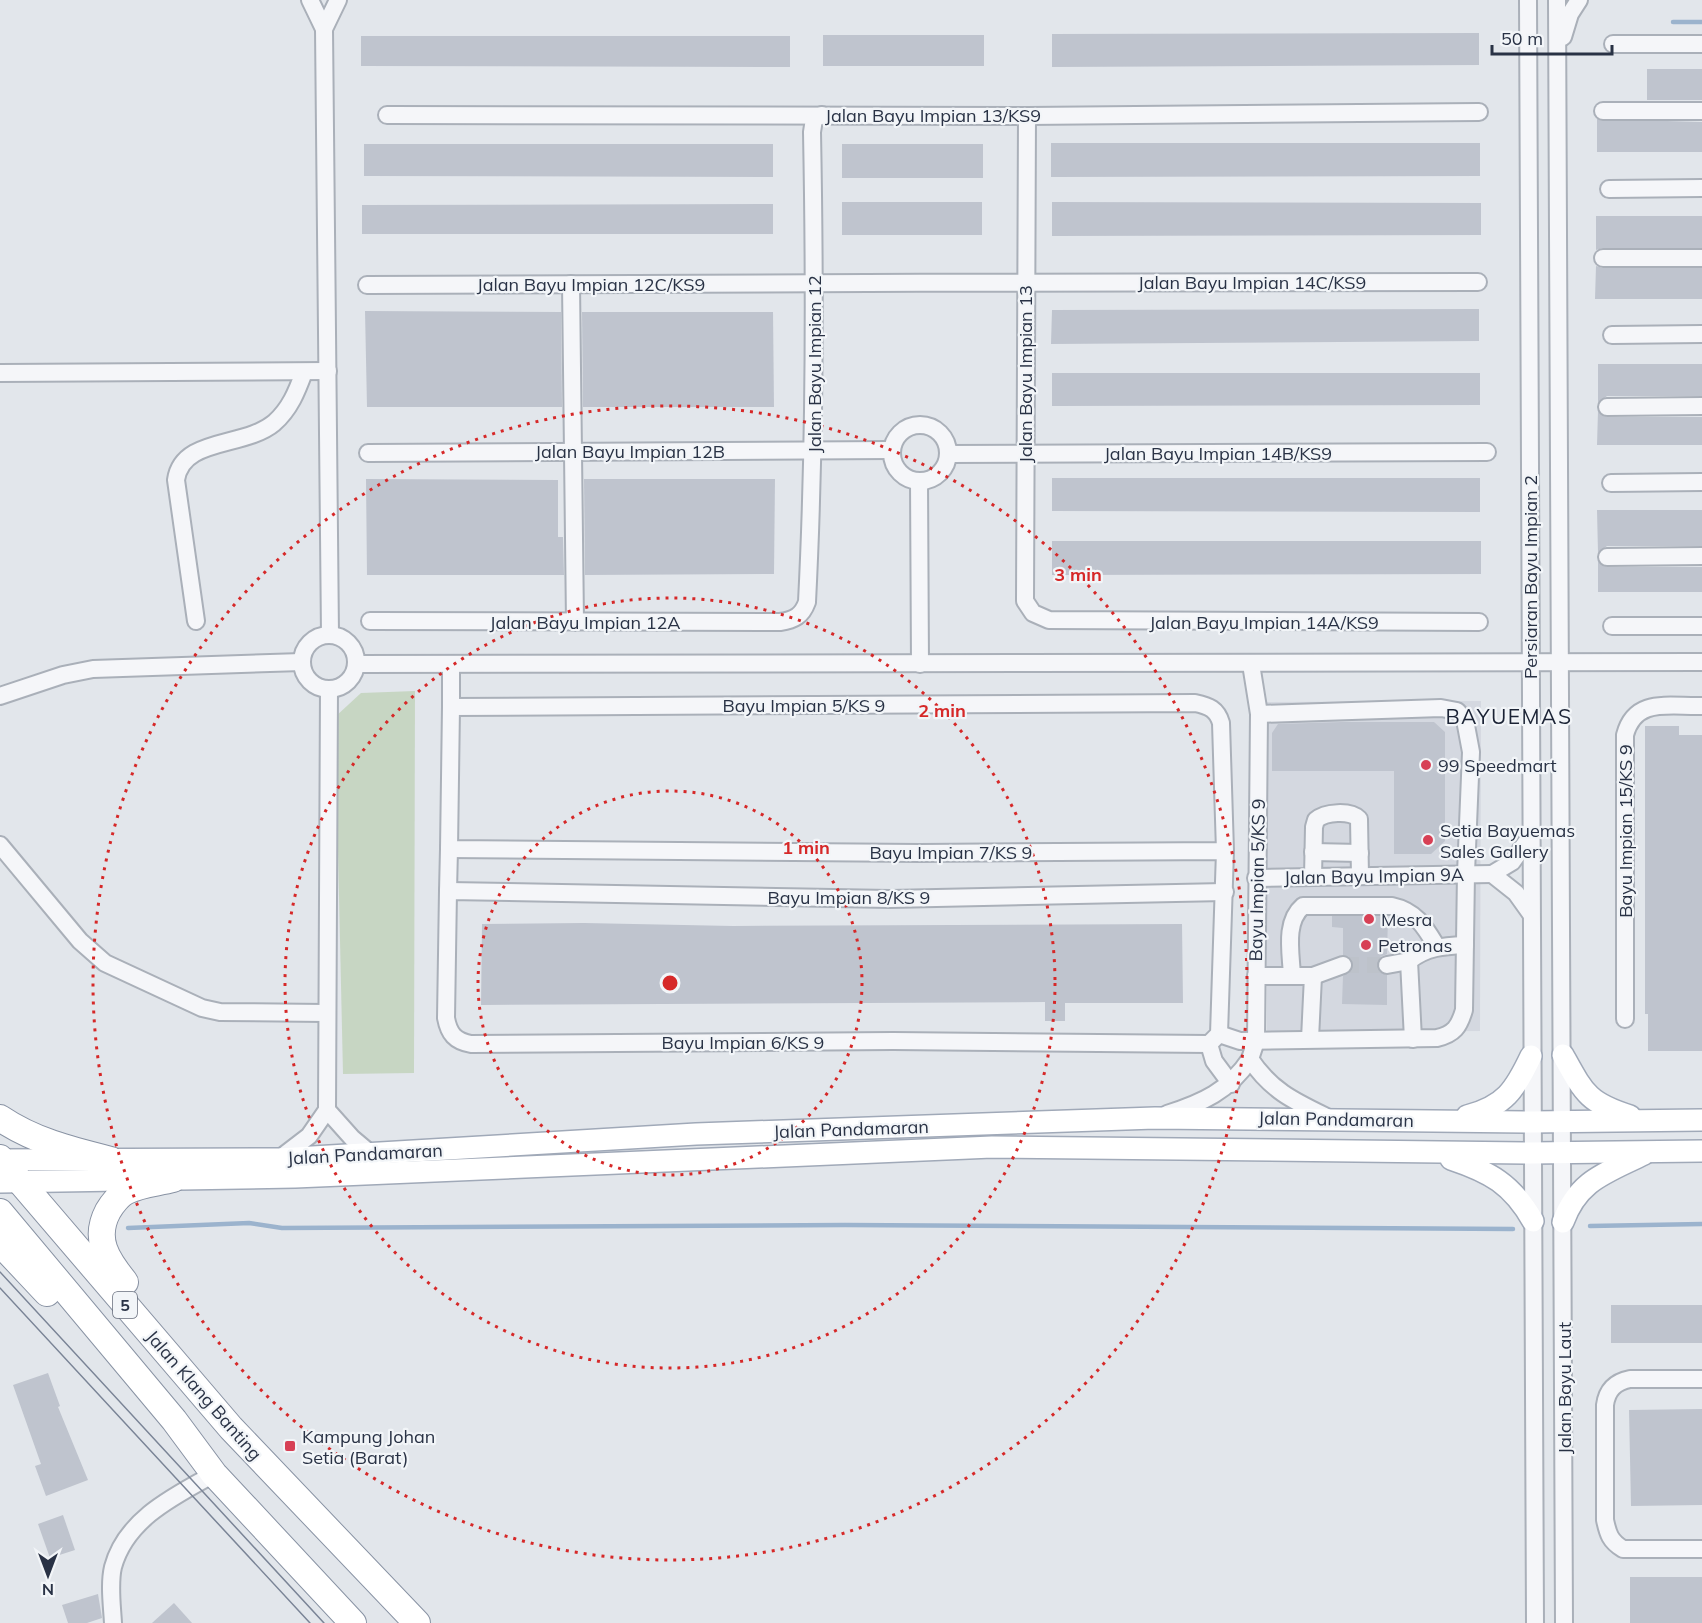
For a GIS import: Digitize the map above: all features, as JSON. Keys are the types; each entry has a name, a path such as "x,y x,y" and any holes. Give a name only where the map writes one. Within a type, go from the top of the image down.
{"highway":[{"path":"0,1118 21,1132 55,1146 111,1160"},
{"name":"Jalan Klang Banting","path":"4,1168 231,1428 417,1623"},
{"path":"172,1179 125,1191 111,1205 101,1225 102,1244 110,1264 188,1356 231,1428"},
{"name":"Jalan Klang Banting","path":"0,1212 174,1420 214,1474 353,1623"},
{"path":"0,1243 138,1392 174,1420"}],"main road":[{"path":"1563,1055 1585,1094 1609,1108 1644,1121"},
{"path":"1446,1121 1485,1111 1507,1098 1520,1081 1531,1056"},
{"name":"Jalan Pandamaran","path":"4,1168 111,1160 279,1159 696,1134 1155,1118 1531,1122 1702,1120"},
{"name":"Jalan Pandamaran","path":"4,1168 172,1179 307,1176 992,1147 1531,1154 1702,1150"},
{"path":"1430,1152 1485,1170 1521,1201 1533,1221"},
{"path":"1563,1222 1571,1202 1582,1188 1597,1177 1650,1152"}],"street":[{"path":"310,0 324,29 330,634"},
{"path":"324,29 338,0"},
{"path":"1518,0 1529,17"},
{"name":"Persiaran Bayu Impian 2","path":"1528,0 1531,1154"},
{"name":"Persiaran Bayu Impian 2","path":"1557,0 1564,1153"},
{"path":"1557,54 1570,14 1579,0"},
{"path":"1612,44 1702,44"},
{"path":"1603,111 1702,111"},
{"name":"Jalan Bayu Impian 13/KS9","path":"387,114 1027,116 1479,112"},
{"name":"Jalan Bayu Impian 12","path":"799,616 807,602 814,450 815,281 812,132 814,119 822,115"},
{"name":"Jalan Bayu Impian 13","path":"1027,116 1025,601 1033,613 1049,620"},
{"path":"1609,189 1702,188"},
{"path":"1603,258 1702,258"},
{"name":"Jalan Bayu Impian 12C/KS9","path":"367,285 815,281 1025,283"},
{"name":"Jalan Bayu Impian 14C/KS9","path":"1025,283 1478,282"},
{"path":"571,284 575,621"},
{"path":"1612,335 1702,334"},
{"path":"0,373 328,371"},
{"path":"196,621 176,480 180,464 194,452 244,438 273,424 294,398 304,372"},
{"path":"1608,407 1702,406"},
{"path":"922,425 941,434 948,454 941,471 931,478 919,480 906,477 899,471 894,463 892,450 902,432 922,425"},
{"name":"Jalan Bayu Impian 12B","path":"368,453 892,450"},
{"name":"Jalan Bayu Impian 14B/KS9","path":"948,454 1487,452"},
{"path":"919,480 920,664"},
{"path":"1611,483 1702,482"},
{"path":"1608,557 1702,556"},
{"name":"Jalan Bayu Impian 12A","path":"370,621 780,622 799,616"},
{"name":"Jalan Bayu Impian 14A/KS9","path":"1049,620 1479,621"},
{"path":"1612,626 1702,626"},
{"path":"330,634 339,636 352,647 357,664 351,679 345,685 329,689 313,684 303,670 302,662 303,653 313,640 330,634"},
{"path":"0,696 63,675 93,669 302,662"},
{"path":"357,664 1702,662"},
{"path":"448,891 452,664"},
{"name":"Bayu Impian 5/KS 9","path":"1231,1084 1250,1059 1256,1041 1259,714 1251,664"},
{"path":"279,1159 309,1136 327,1110 329,689"},
{"name":"Bayu Impian 5/KS 9","path":"452,707 1195,703 1215,710 1221,723 1225,851"},
{"name":"Bayu Impian 15/KS 9","path":"1625,1019 1625,735 1629,720 1637,711 1648,708 1702,706"},
{"path":"1214,1039 1256,1041 1413,1039 1448,1035 1457,1028 1464,1010 1471,752 1465,720 1457,711 1441,708 1259,714"},
{"path":"1313,877 1316,820 1326,814 1356,816 1360,824 1360,876"},
{"path":"1530,837 1512,862 1492,874 1515,893 1531,914"},
{"path":"0,845 80,941 105,963 202,1008 220,1012 326,1013"},
{"name":"Bayu Impian 7/KS 9","path":"449,849 908,853 1225,851"},
{"path":"1155,1118 1203,1101 1231,1084 1214,1061 1225,892 1225,851"},
{"path":"1313,852 1360,853"},
{"name":"Jalan Bayu Impian 9A","path":"1256,878 1492,874"},
{"name":"Bayu Impian 8/KS 9","path":"448,891 890,899 1225,892"},
{"name":"Bayu Impian 6/KS 9","path":"448,891 446,1018 451,1035 460,1042 471,1044 1214,1039"},
{"path":"1292,976 1292,922 1296,912 1303,906 1392,906 1406,909 1417,917 1437,946"},
{"path":"1387,965 1409,961 1419,953 1437,946 1466,945"},
{"path":"1409,961 1413,1039"},
{"path":"1256,976 1313,976 1343,965"},
{"path":"1310,1039 1313,976"},
{"path":"1250,1059 1264,1080 1281,1094 1332,1119"},
{"path":"327,1110 352,1138 372,1154"},
{"name":"Jalan Bayu Laut","path":"1564,1153 1564,1623"},
{"name":"Jalan Bayu Laut","path":"1531,1154 1535,1623"},
{"path":"1702,1379 1630,1379 1616,1384 1606,1396 1605,1405 1605,1520 1608,1534 1614,1544 1623,1549 1702,1550"},
{"path":"113,1623 113,1567 124,1542 152,1512 170,1498 214,1474"}],"shaded area":[{"path":"1481,701 1480,1031 1267,1033 1267,702"}],"green space":[{"path":"415,691 414,1073 343,1074 335,717 361,693"}],"building":[{"path":"1479,33 1479,65 1052,67 1052,34"},
{"path":"823,35 984,35 984,66 823,66"},
{"path":"361,36 790,36 790,67 361,66"},
{"path":"1647,69 1702,69 1702,100 1647,100"},
{"path":"1597,119 1702,122 1702,152 1597,152"},
{"path":"1051,143 1480,143 1480,176 1051,177"},
{"path":"364,144 773,144 773,177 364,176"},
{"path":"842,144 983,144 983,178 842,178"},
{"path":"842,202 982,202 982,235 842,235"},
{"path":"1052,202 1481,203 1481,235 1052,236"},
{"path":"773,204 773,234 362,234 362,205"},
{"path":"1596,216 1702,216 1702,248 1603,248 1596,250"},
{"path":"1596,266 1603,268 1702,268 1702,299 1595,299"},
{"path":"1479,309 1479,341 1051,344 1052,310"},
{"path":"365,311 561,312 562,407 367,407"},
{"path":"582,312 773,312 774,407 583,407"},
{"path":"1598,364 1702,364 1702,396 1607,396 1598,403"},
{"path":"1052,373 1480,373 1480,405 1052,406"},
{"path":"1598,411 1607,417 1702,417 1702,445 1597,445"},
{"path":"1052,478 1480,478 1480,512 1052,511"},
{"path":"366,479 558,480 558,537 563,537 564,575 367,575"},
{"path":"584,479 775,479 774,574 585,575"},
{"path":"1597,510 1702,510 1702,546 1607,546 1598,553"},
{"path":"1052,541 1481,541 1481,574 1052,575"},
{"path":"1598,561 1607,567 1702,567 1702,592 1598,592"},
{"path":"1434,722 1445,732 1445,841 1431,854 1394,854 1394,771 1272,771 1272,733 1278,724"},
{"path":"1645,726 1679,726 1679,735 1702,735 1702,1051 1648,1051 1648,1014 1645,1014"},
{"path":"1332,916 1388,916 1387,954 1380,957 1377,966 1379,972 1387,975 1387,1005 1342,1004 1343,976 1351,971 1353,962 1349,957 1343,955 1343,928 1332,927"},
{"path":"584,923 733,926 1182,924 1183,1003 1065,1003 1065,1021 1045,1021 1045,1002 481,1005 482,924"},
{"path":"1611,1305 1702,1305 1702,1343 1611,1343"},
{"path":"48,1373 60,1406 58,1407 88,1480 46,1496 35,1466 41,1464 13,1385"},
{"path":"1702,1409 1702,1505 1631,1506 1629,1410"},
{"path":"63,1515 75,1550 50,1558 38,1524"},
{"path":"1630,1577 1702,1577 1702,1623 1630,1623"},
{"path":"98,1594 102,1618 87,1623 68,1623 62,1605"},
{"path":"174,1603 192,1623 152,1623"}],"waterway":[{"path":"1673,22 1702,22"},
{"path":"128,1228 249,1223 282,1228 845,1225 1513,1229"},
{"path":"1590,1226 1702,1224"}],"tunnel":[{"path":"1343,965 1387,965"}],"tram line":[{"path":"0,1272 324,1623"},
{"path":"0,1288 310,1623"}],"place":[{"name":"99 Speedmart","path":"1426,765"},
{"name":"Setia Bayuemas Sales Gallery","path":"1428,840"},
{"name":"Mesra","path":"1369,919"},
{"name":"Petronas","path":"1366,945"},
{"name":"Kampung Johan Setia (Barat)","path":"290,1446"}],"district":[{"name":"BAYUEMAS","path":"1509,716"}]}
